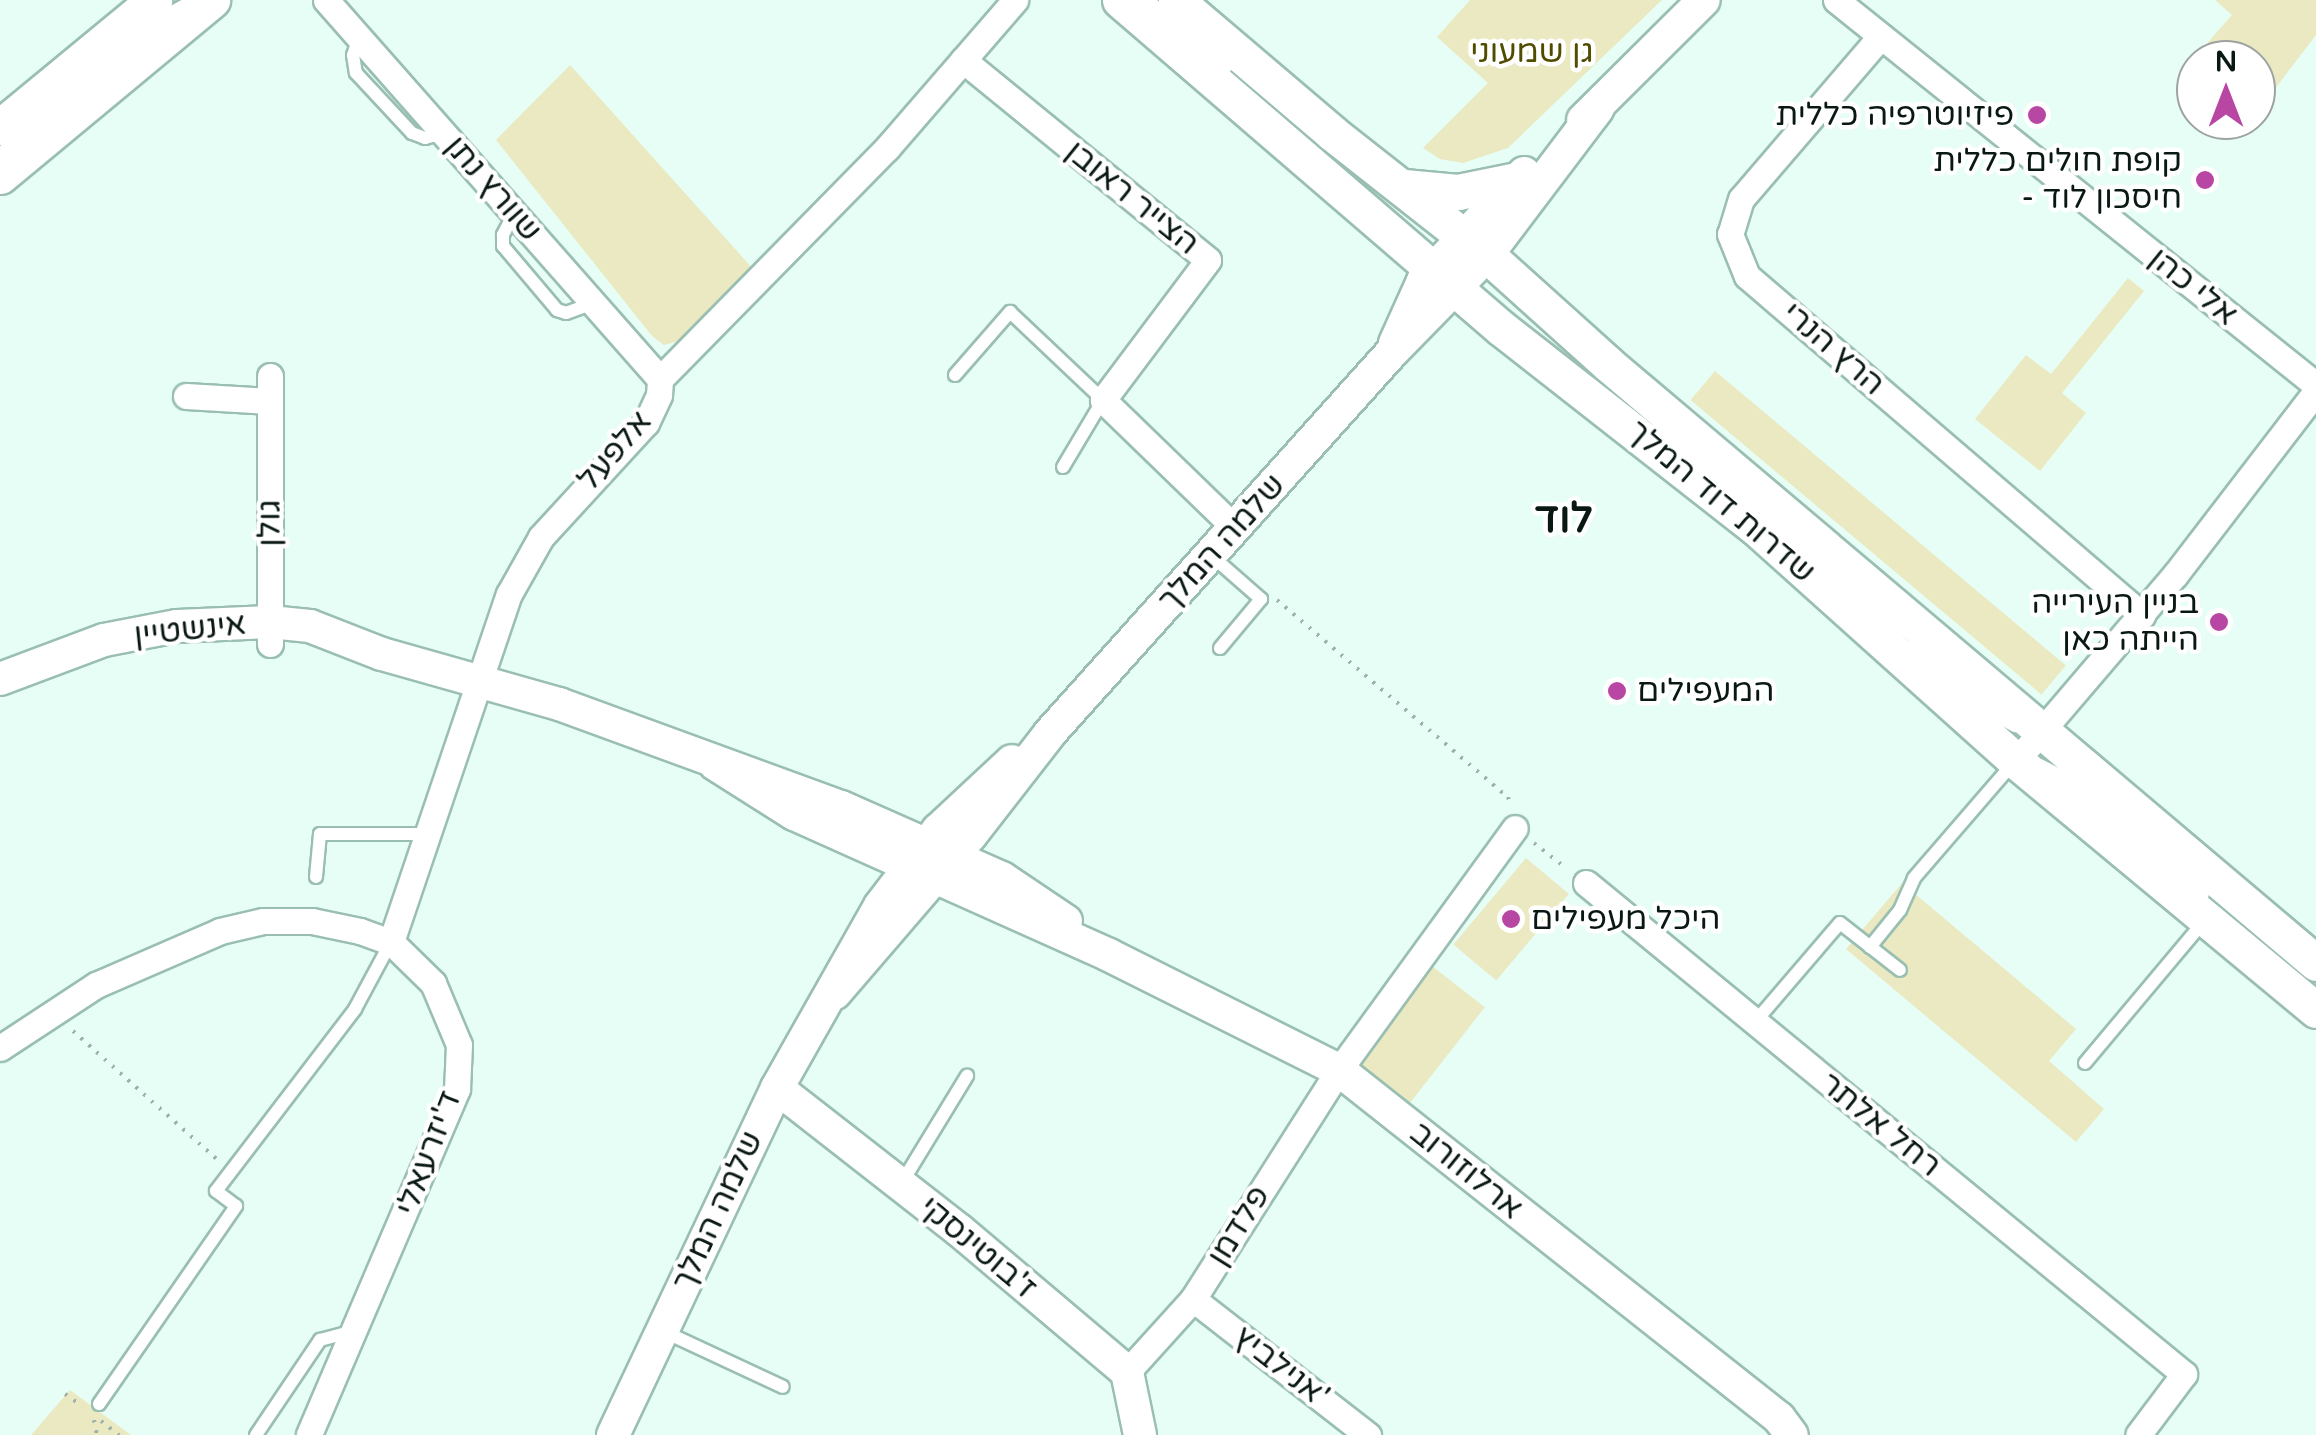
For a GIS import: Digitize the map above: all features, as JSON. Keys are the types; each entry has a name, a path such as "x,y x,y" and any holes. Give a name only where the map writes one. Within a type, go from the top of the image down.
{"main road":[{"path":"0,127 154,0"},
{"path":"0,176 212,0"},
{"name":"שדרות דוד המלך","path":"1120,0 1445,279 1755,527 2016,760 2316,1010"},
{"name":"שדרות דוד המלך","path":"1176,0 1475,245 2316,963"},
{"path":"1400,186 1458,192 1516,180"}],"street":[{"name":"שוורץ נתן","path":"326,0 660,379"},
{"name":"אלפעל","path":"391,942 522,564 567,505 646,422 659,394 660,379 874,162 1015,0"},
{"name":"שלמה המלך","path":"613,1435 776,1088 835,993 932,859 972,796 1050,733 1392,351 1475,245 1598,108 1704,0"},
{"name":"אלי כהן","path":"1836,0 2316,388 2142,615 2016,760"},
{"name":"הרץ הנרי","path":"1880,37 1740,199 1730,234 1748,276 2142,615"},
{"name":"הצייר ראובן","path":"963,60 1208,260 1103,400"},
{"name":"שלמה המלך","path":"1475,245 1516,180 1598,108"},
{"name":"גולן","path":"186,396 270,389 270,633"},
{"path":"1103,400 1236,529"},
{"name":"אינשטיין","path":"0,679 104,640 177,626 270,633"},
{"name":"אינשטיין","path":"0,700 75,670 139,652 310,626 382,654 482,680 664,741 932,859"},
{"path":"1339,1070 1515,828"},
{"name":"ארלוזורוב","path":"932,859 1022,890 1108,955 1339,1070 1779,1418 1792,1435"},
{"name":"רחל אלתר","path":"1586,883 2184,1374 2138,1435"},
{"name":"ד'יזרעאלי","path":"0,1048 96,985 165,952 220,931 263,921 312,921 360,930 391,942 414,960 446,1004 459,1045 461,1068 448,1117 308,1435"},
{"name":"פלדמן","path":"1127,1372 1193,1299 1339,1070"},
{"name":"ז'בוטינסקי","path":"776,1088 900,1184 1127,1372"},
{"name":"אנילביץ'","path":"1193,1299 1368,1435"},
{"path":"1127,1372 1140,1435"}],"lane":[{"path":"0,154 163,17 200,0"},
{"path":"1148,0 1225,68 1311,161"},
{"path":"955,375 1010,312 1103,400 1063,466"},
{"path":"1789,517 1832,571 1869,606"},
{"path":"1212,556 1261,599 1220,648"},
{"path":"1899,632 1999,718 2042,731"},
{"path":"1870,947 1900,910 1914,878 2016,760 2052,769 2071,781 2189,882 2263,967"},
{"path":"316,878 320,834 428,834"},
{"path":"2085,1063 2205,920"},
{"path":"1755,1022 1840,922 1900,970"},
{"path":"96,1409 236,1206 216,1190 355,1009 391,942"},
{"path":"900,1184 967,1076"},
{"path":"661,1330 784,1387"},
{"path":"256,1435 320,1340 356,1331"}],"path":[{"path":"1275,599 1508,796 1515,828 1586,883"},
{"path":"53,1013 231,1171"},
{"path":"96,1409 98,1435"}],"green space":[{"name":"גן שמעוני","path":"1470,0 1662,0 1508,148 1463,163 1440,159 1423,148 1488,83 1437,37"},
{"path":"2215,0 2316,0 2316,35 2276,87 2276,40 2210,40 2232,15"},
{"path":"570,65 754,270 679,341 664,345 652,336 496,140"},
{"path":"2128,278 2144,291 2062,393 2086,413 2040,471 1975,419 2026,355 2051,374"},
{"path":"1715,371 2066,665 2041,695 1691,400"},
{"name":"היכל מעפילים","path":"1526,858 1569,894 1496,981 1453,945"},
{"path":"1902,883 2076,1029 2049,1061 2104,1109 2076,1142 1846,949"},
{"path":"1432,966 1485,1007 1407,1107 1354,1066"},
{"path":"70,1390 131,1435 31,1435"}],"place":[{"name":"פיזיוטרפיה כללית","path":"2037,115"},
{"name":"קופת חולים כללית - חיסכון לוד","path":"2205,180"},
{"name":"בניין העירייה הייתה כאן","path":"2219,622"},
{"name":"המעפילים","path":"1617,691"},
{"name":"היכל מעפילים","path":"1511,919"}],"district":[{"name":"לוד","path":"1564,519"}]}
